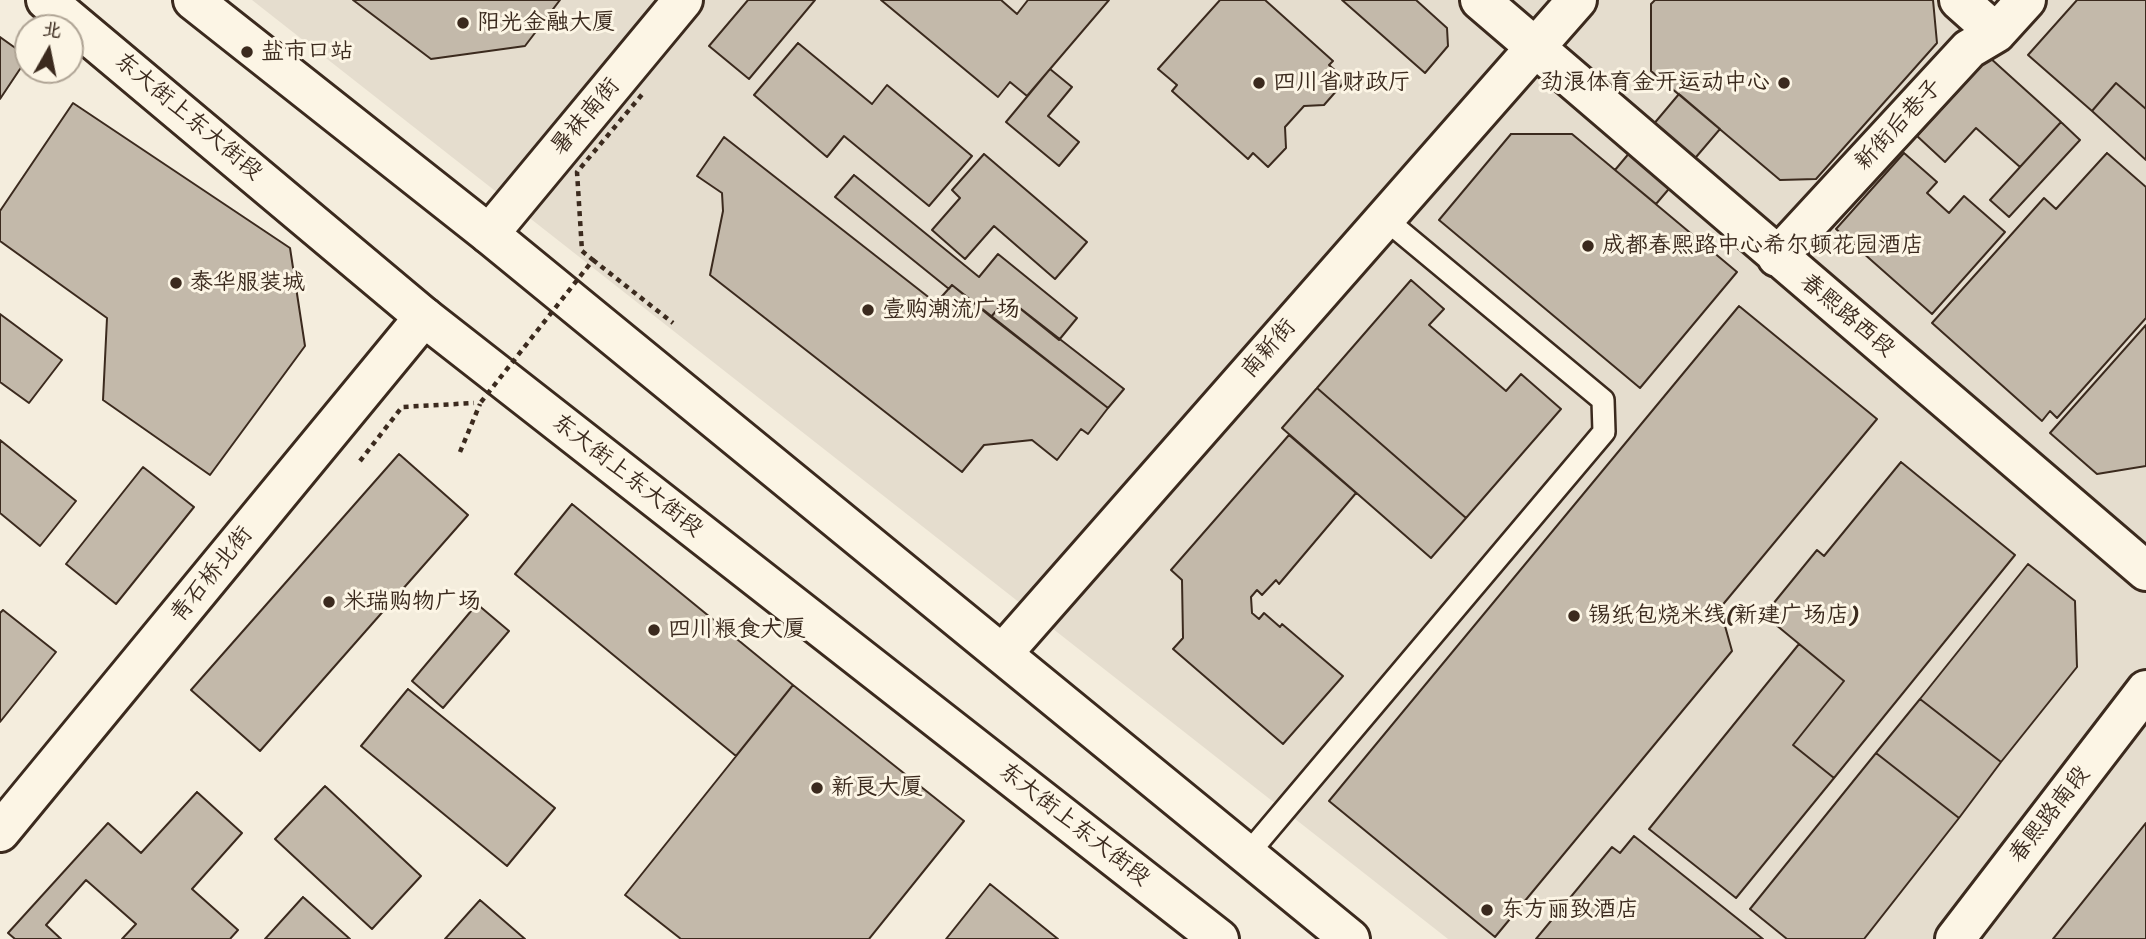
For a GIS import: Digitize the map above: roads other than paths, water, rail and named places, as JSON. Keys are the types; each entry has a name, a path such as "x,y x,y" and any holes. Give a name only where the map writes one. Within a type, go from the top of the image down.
{"street":[{"name":"东大街上东大街段","path":"46,0 424,317 1219,939"},
{"path":"193,0 489,234 1350,939"},
{"name":"暑袜南街","path":"489,234 683,0"},
{"name":"春熙路西段","path":"1480,0 1777,257 2140,554"},
{"name":"南新街","path":"1003,653 1577,0"},
{"path":"1959,0 1996,33"},
{"name":"新街后巷子","path":"1777,257 1969,49 1996,33 2026,0"},
{"name":"青石桥北街","path":"0,832 424,317"},
{"name":"春熙路南段","path":"1955,939 2146,690"}],"lane":[{"path":"1246,856 1604,432 1603,400 1384,218"}],"place":[{"name":"阳光金融大厦","path":"463,23"},
{"name":"盐市口站","path":"247,52"},
{"name":"四川省财政厅","path":"1259,83"},
{"name":"劲浪体育金开运动中心","path":"1784,83"},
{"name":"成都春熙路中心希尔顿花园酒店","path":"1588,246"},
{"name":"泰华服装城","path":"176,283"},
{"name":"壹购潮流广场","path":"868,310"},
{"name":"米瑞购物广场","path":"329,602"},
{"name":"锡纸包烧米线(新建广场店)","path":"1574,616"},
{"name":"四川粮食大厦","path":"654,630"},
{"name":"新良大厦","path":"817,788"},
{"name":"东方丽致酒店","path":"1487,910"}]}
